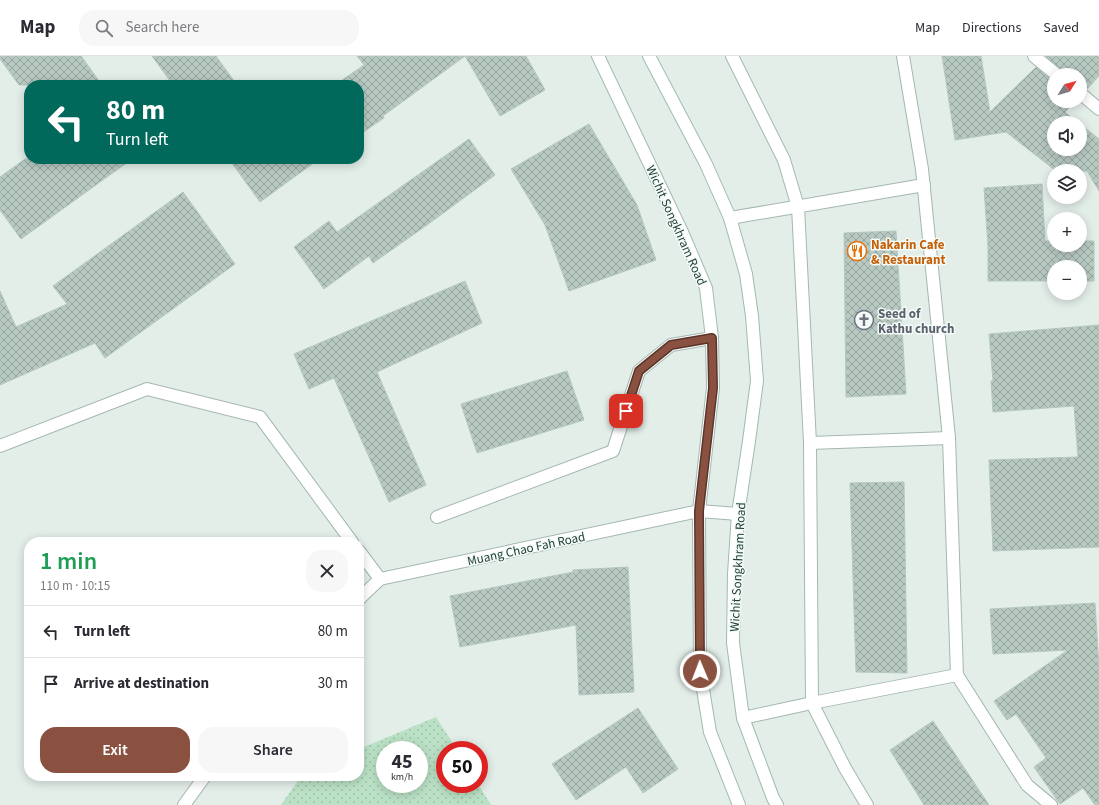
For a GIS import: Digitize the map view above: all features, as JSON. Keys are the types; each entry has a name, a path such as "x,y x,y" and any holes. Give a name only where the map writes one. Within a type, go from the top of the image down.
{"street":[{"name":"Wichit Songkhram Road","path":"598,56 682,232 706,288 712,338 713,388 699,511 700,671 710,732 739,805"},
{"name":"Wichit Songkhram Road","path":"650,56 706,164 730,218 746,274 752,316 757,381 750,441 738,514 734,574 733,643 743,718 773,798 778,805"},
{"path":"732,56 784,160 798,207 810,443 812,703 867,805"},
{"path":"903,56 924,185 949,438 957,675 1027,785 1050,805"},
{"path":"1034,56 1049,68"},
{"path":"1087,99 1099,108"},
{"path":"730,218 924,185"},
{"path":"437,517 613,451 639,371 671,345 712,338"},
{"path":"0,446 147,389 260,417 348,537"},
{"path":"810,443 949,438"},
{"name":"Muang Chao Fah Road","path":"380,579 699,511 738,514"},
{"path":"364,558 380,579 364,594"},
{"path":"743,718 957,675"},
{"path":"184,805 202,781"}],"green space":[{"path":"436,717 451,741 436,741 436,793 484,793 491,805 281,805 298,781 364,781 364,747 376,742 376,793 428,793 428,741 378,741"}],"building":[{"path":"0,56 81,56 98,80 24,80 24,85 19,85 0,59"},
{"path":"152,56 216,56 233,80 169,80"},
{"path":"357,56 465,56 364,132 364,80 342,80 364,65"},
{"path":"465,56 526,56 545,90 500,116"},
{"path":"942,56 981,56 990,112 1036,67 1047,76 1047,108 1069,108 1065,112 1070,116 1047,116 1047,156 1087,156 1087,130 1099,139 1099,191 1087,171 1087,164 1047,164 1006,132 955,140"},
{"path":"1099,56 1099,76 1087,89 1087,68 1060,68 1046,57"},
{"path":"589,124 637,205 656,260 569,291 545,225 511,169"},
{"path":"469,139 495,175 373,263 369,256 324,289 294,247 329,221 337,232"},
{"path":"24,160 24,164 125,164 21,239 0,210 0,177"},
{"path":"233,164 312,164 260,202"},
{"path":"1042,184 1047,252 1087,252 1087,241 1094,241 1094,281 1087,281 1087,260 1047,260 1047,281 988,281 988,246 984,188"},
{"path":"183,192 235,264 105,358 95,343 0,385 0,291 16,327 67,304 53,286"},
{"path":"896,231 906,394 846,397 844,233"},
{"path":"465,281 482,323 377,372 426,485 389,502 334,378 309,389 294,354"},
{"path":"1099,325 1099,547 993,551 989,460 1078,457 1074,406 993,412 991,381 993,381 989,334"},
{"path":"567,371 584,420 477,453 461,404"},
{"path":"904,482 907,673 856,672 850,483"},
{"path":"628,567 634,692 579,695 576,625 460,647 450,596 573,572 573,570"},
{"path":"1095,603 1099,668 1099,805 1095,805 1083,788 1060,804 1034,767 1046,758 1016,714 1007,720 994,701 1068,650 993,654 990,609"},
{"path":"638,708 678,769 643,793 626,767 576,800 552,764"},
{"path":"933,721 989,805 924,805 890,750"}],"place":[{"name":"Nakarin Cafe & Restaurant","path":"857,251"},
{"name":"Seed of Kathu church","path":"864,320"}],"route":[{"path":"626,411 639,371 671,345 712,338 713,388 699,511 700,671"}]}
